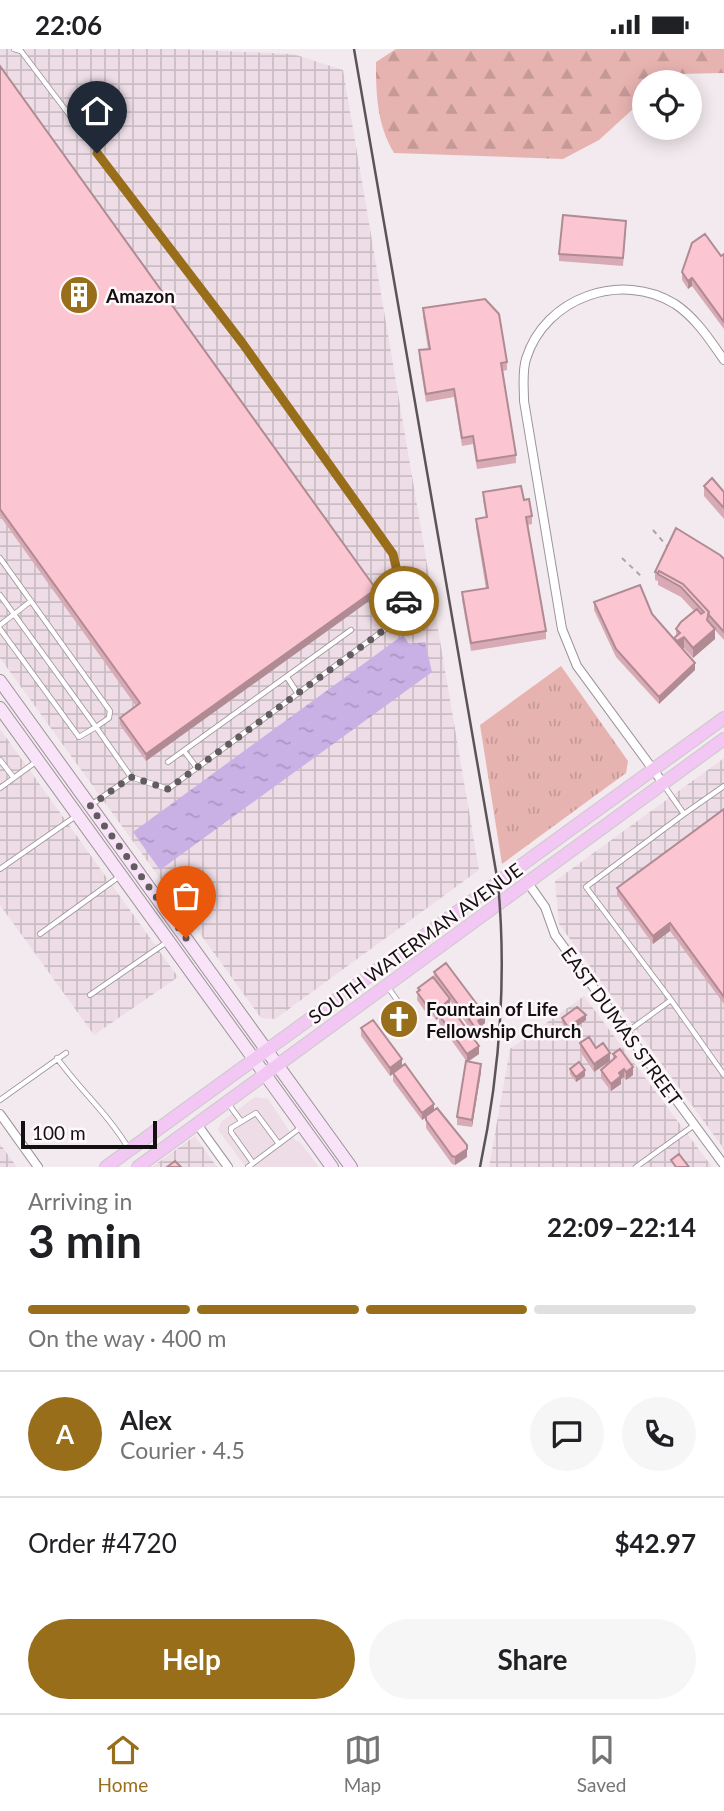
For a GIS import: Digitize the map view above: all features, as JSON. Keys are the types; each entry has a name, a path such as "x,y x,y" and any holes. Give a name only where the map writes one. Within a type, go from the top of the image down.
{"main road":[{"path":"0,681 351,1167"},
{"path":"0,708 332,1167"},
{"name":"SOUTH WATERMAN AVENUE","path":"106,1167 724,718"},
{"name":"SOUTH WATERMAN AVENUE","path":"138,1167 724,739"},
{"path":"77,815 90,806"}],"street":[{"path":"663,783 577,666 562,629 524,401 526,359 538,334 557,313 575,301 614,289 637,289 674,304 690,316 724,360"},
{"name":"EAST DUMAS STREET","path":"528,883 545,907 555,935 724,1165"},
{"path":"0,1114 38,1167"},
{"path":"197,1124 228,1167"}],"lane":[{"path":"0,595 131,777 168,789 407,613 393,554 243,344 21,51 14,49"},
{"path":"0,558 31,601 110,711 109,718 79,737 0,627 31,601"},
{"path":"168,762 351,630"},
{"path":"286,677 298,694"},
{"path":"184,751 197,768"},
{"path":"0,760 14,778"},
{"path":"0,788 38,761"},
{"path":"90,806 131,777"},
{"path":"663,783 684,814"},
{"path":"724,786 586,887 724,1075"},
{"path":"0,870 77,815"},
{"path":"40,934 120,876"},
{"path":"90,995 167,941"},
{"path":"387,985 402,1007"},
{"path":"627,1032 671,1000"},
{"path":"0,1101 66,1053"},
{"path":"57,1058 73,1080 110,1118 130,1150"},
{"path":"227,1102 241,1121"},
{"path":"253,1163 231,1132 231,1128 256,1114 279,1144"},
{"path":"636,1167 694,1125"},
{"path":"248,1167 302,1126"}],"path":[{"path":"653,530 671,548"},
{"path":"622,558 643,578"}],"shaded area":[{"path":"0,49 176,49 293,54 343,70 479,870 275,1019 261,1018 0,658"},
{"path":"0,729 178,977 94,1035 0,905"},
{"path":"724,758 724,1149 559,924 555,881"},
{"path":"584,996 712,1167 489,1167 510,1049"},
{"path":"255,1097 268,1099 296,1141 300,1142 319,1167 246,1167 218,1130 221,1122"},
{"path":"195,1136 217,1167 152,1167"},
{"path":"0,1144 17,1167 0,1167"}],"green space":[{"path":"396,49 724,49 724,73 702,73 702,70 632,70 632,110 599,140 563,159 394,153 384,131 379,109 376,62"},
{"path":"561,666 628,761 626,773 502,864 480,725"}],"water":[{"path":"403,635 409,644 425,642 432,672 160,870 133,832"}],"building":[{"name":"Amazon","path":"0,66 376,589 146,754 120,718 140,703 0,509"},
{"path":"563,215 626,221 623,258 559,254"},
{"path":"705,234 721,256 724,254 724,322 692,278 688,281 682,272 692,243"},
{"path":"485,299 499,314 507,362 501,363 516,455 477,461 473,436 462,438 454,389 426,394 419,350 430,349 423,308"},
{"path":"712,478 724,492 724,508 704,486"},
{"path":"521,486 524,500 529,499 532,516 526,517 546,631 471,643 462,592 488,588 476,519 487,517 483,492"},
{"path":"676,528 724,559 724,632 683,584 659,571 655,572"},
{"path":"659,571 683,584 709,612 707,620 715,629 693,648 684,637 677,641 674,638 680,633 676,629 697,609 701,614 704,612 681,587 658,574"},
{"path":"640,585 652,614 695,663 659,697 616,649 594,602"},
{"path":"724,809 724,997 670,923 653,936 617,888"},
{"path":"446,963 485,1015 478,1021 482,1027 477,1030 434,972"},
{"path":"433,977 450,999 436,1012 433,1008 430,1010 417,992 420,990 418,988"},
{"path":"450,1006 479,1046 467,1054 439,1015"},
{"path":"577,1007 586,1015 568,1027 562,1018"},
{"path":"373,1020 402,1059 390,1068 361,1028"},
{"path":"589,1037 596,1048 603,1043 610,1053 594,1064 580,1043"},
{"path":"620,1049 633,1067 626,1072 624,1069 619,1073 621,1076 611,1084 601,1070 616,1057 613,1054"},
{"path":"466,1061 481,1064 472,1120 457,1117"},
{"path":"579,1062 585,1070 576,1077 570,1069"},
{"path":"405,1064 434,1104 422,1113 393,1073"},
{"path":"437,1108 467,1145 467,1149 455,1157 426,1120 426,1116"},
{"path":"679,1154 689,1167 676,1167 671,1160"},
{"path":"175,1161 181,1167 167,1167"}],"railway":[{"path":"354,49 498,883 502,955 500,1026 493,1096 480,1167"}],"way so far":[{"path":"186,938 90,806 131,777 168,789 407,613 404,601"}],"place":[{"name":"Amazon","path":"79,295"},
{"name":"Fountain of Life Fellowship Church","path":"399,1019"}],"route":[{"path":"97,153 243,344 393,554 404,601"}]}
